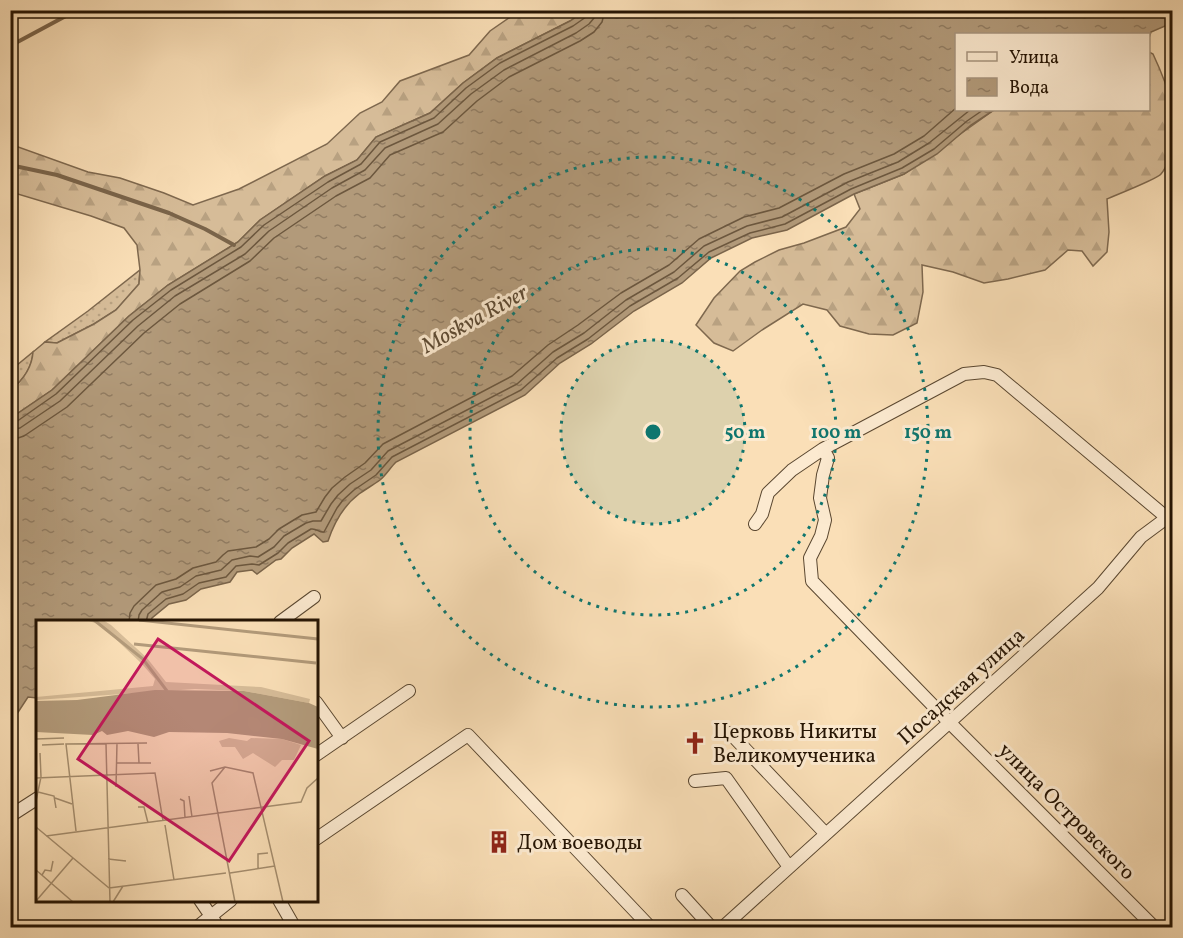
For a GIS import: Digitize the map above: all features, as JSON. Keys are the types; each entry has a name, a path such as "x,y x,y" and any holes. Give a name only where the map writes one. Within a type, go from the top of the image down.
{"street":[{"path":"755,524 762,514 768,493 792,470 823,449 964,374 984,372 997,375 1171,518"},
{"name":"улица Островского","path":"823,449 828,458 820,498 825,520 821,536 810,558 812,581 950,723 1155,927"},
{"name":"Посадская улица","path":"722,927 1098,588 1141,537 1171,518"},
{"path":"281,620 314,597"},
{"path":"318,754 408,691"},
{"path":"318,705 342,738"},
{"path":"730,733 825,833"},
{"path":"318,838 468,735 651,927"},
{"path":"695,781 726,778 789,867"},
{"path":"10,816 36,799"},
{"path":"682,895 712,927"},
{"path":"201,902 219,927"},
{"path":"196,927 228,902"},
{"path":"280,902 295,927"}],"green space":[{"path":"519,11 585,11 497,58 463,83 430,113 376,137 357,160 325,176 260,220 238,242 168,285 129,316 52,390 11,418 11,390 26,373 33,352 45,342 57,343 116,310 139,284 140,270 137,245 124,228 11,192 10,144 88,172 120,178 193,205 239,189 327,144 360,113 382,102 400,81 469,55 490,31"},
{"path":"1150,52 1159,67 1173,113 1171,151 1161,174 1107,199 1109,232 1107,252 1093,266 1082,251 1068,250 1045,270 984,283 953,272 922,265 923,292 917,323 893,335 869,334 840,326 827,310 803,304 733,351 714,343 696,325 714,298 740,271 779,250 846,227 860,209 854,194 904,174 993,111 1150,111"},
{"path":"140,270 139,284 116,310 57,343 45,342 88,311"},
{"path":"33,352 26,373 11,390 11,370"}],"water":[{"name":"Moskva River","path":"1172,10 1172,23 1151,32 1150,35 1150,33 955,33 955,111 992,111 971,125 937,154 904,174 854,194 787,230 752,238 711,258 682,283 634,311 591,344 560,363 525,395 396,462 380,480 348,504 336,521 328,541 323,542 314,534 257,574 252,570 237,572 230,582 201,589 186,600 169,604 151,620 36,620 36,698 28,697 11,723 11,418 52,390 129,316 168,285 238,242 260,220 325,176 357,160 376,137 430,113 463,83 497,58 585,11"}],"waterway":[{"path":"10,46 77,10"},
{"path":"10,165 57,175 169,213 234,245"}],"place":[{"name":"Церковь Никиты Великомученика","path":"695,743"},
{"name":"Дом воеводы","path":"499,842"}]}
